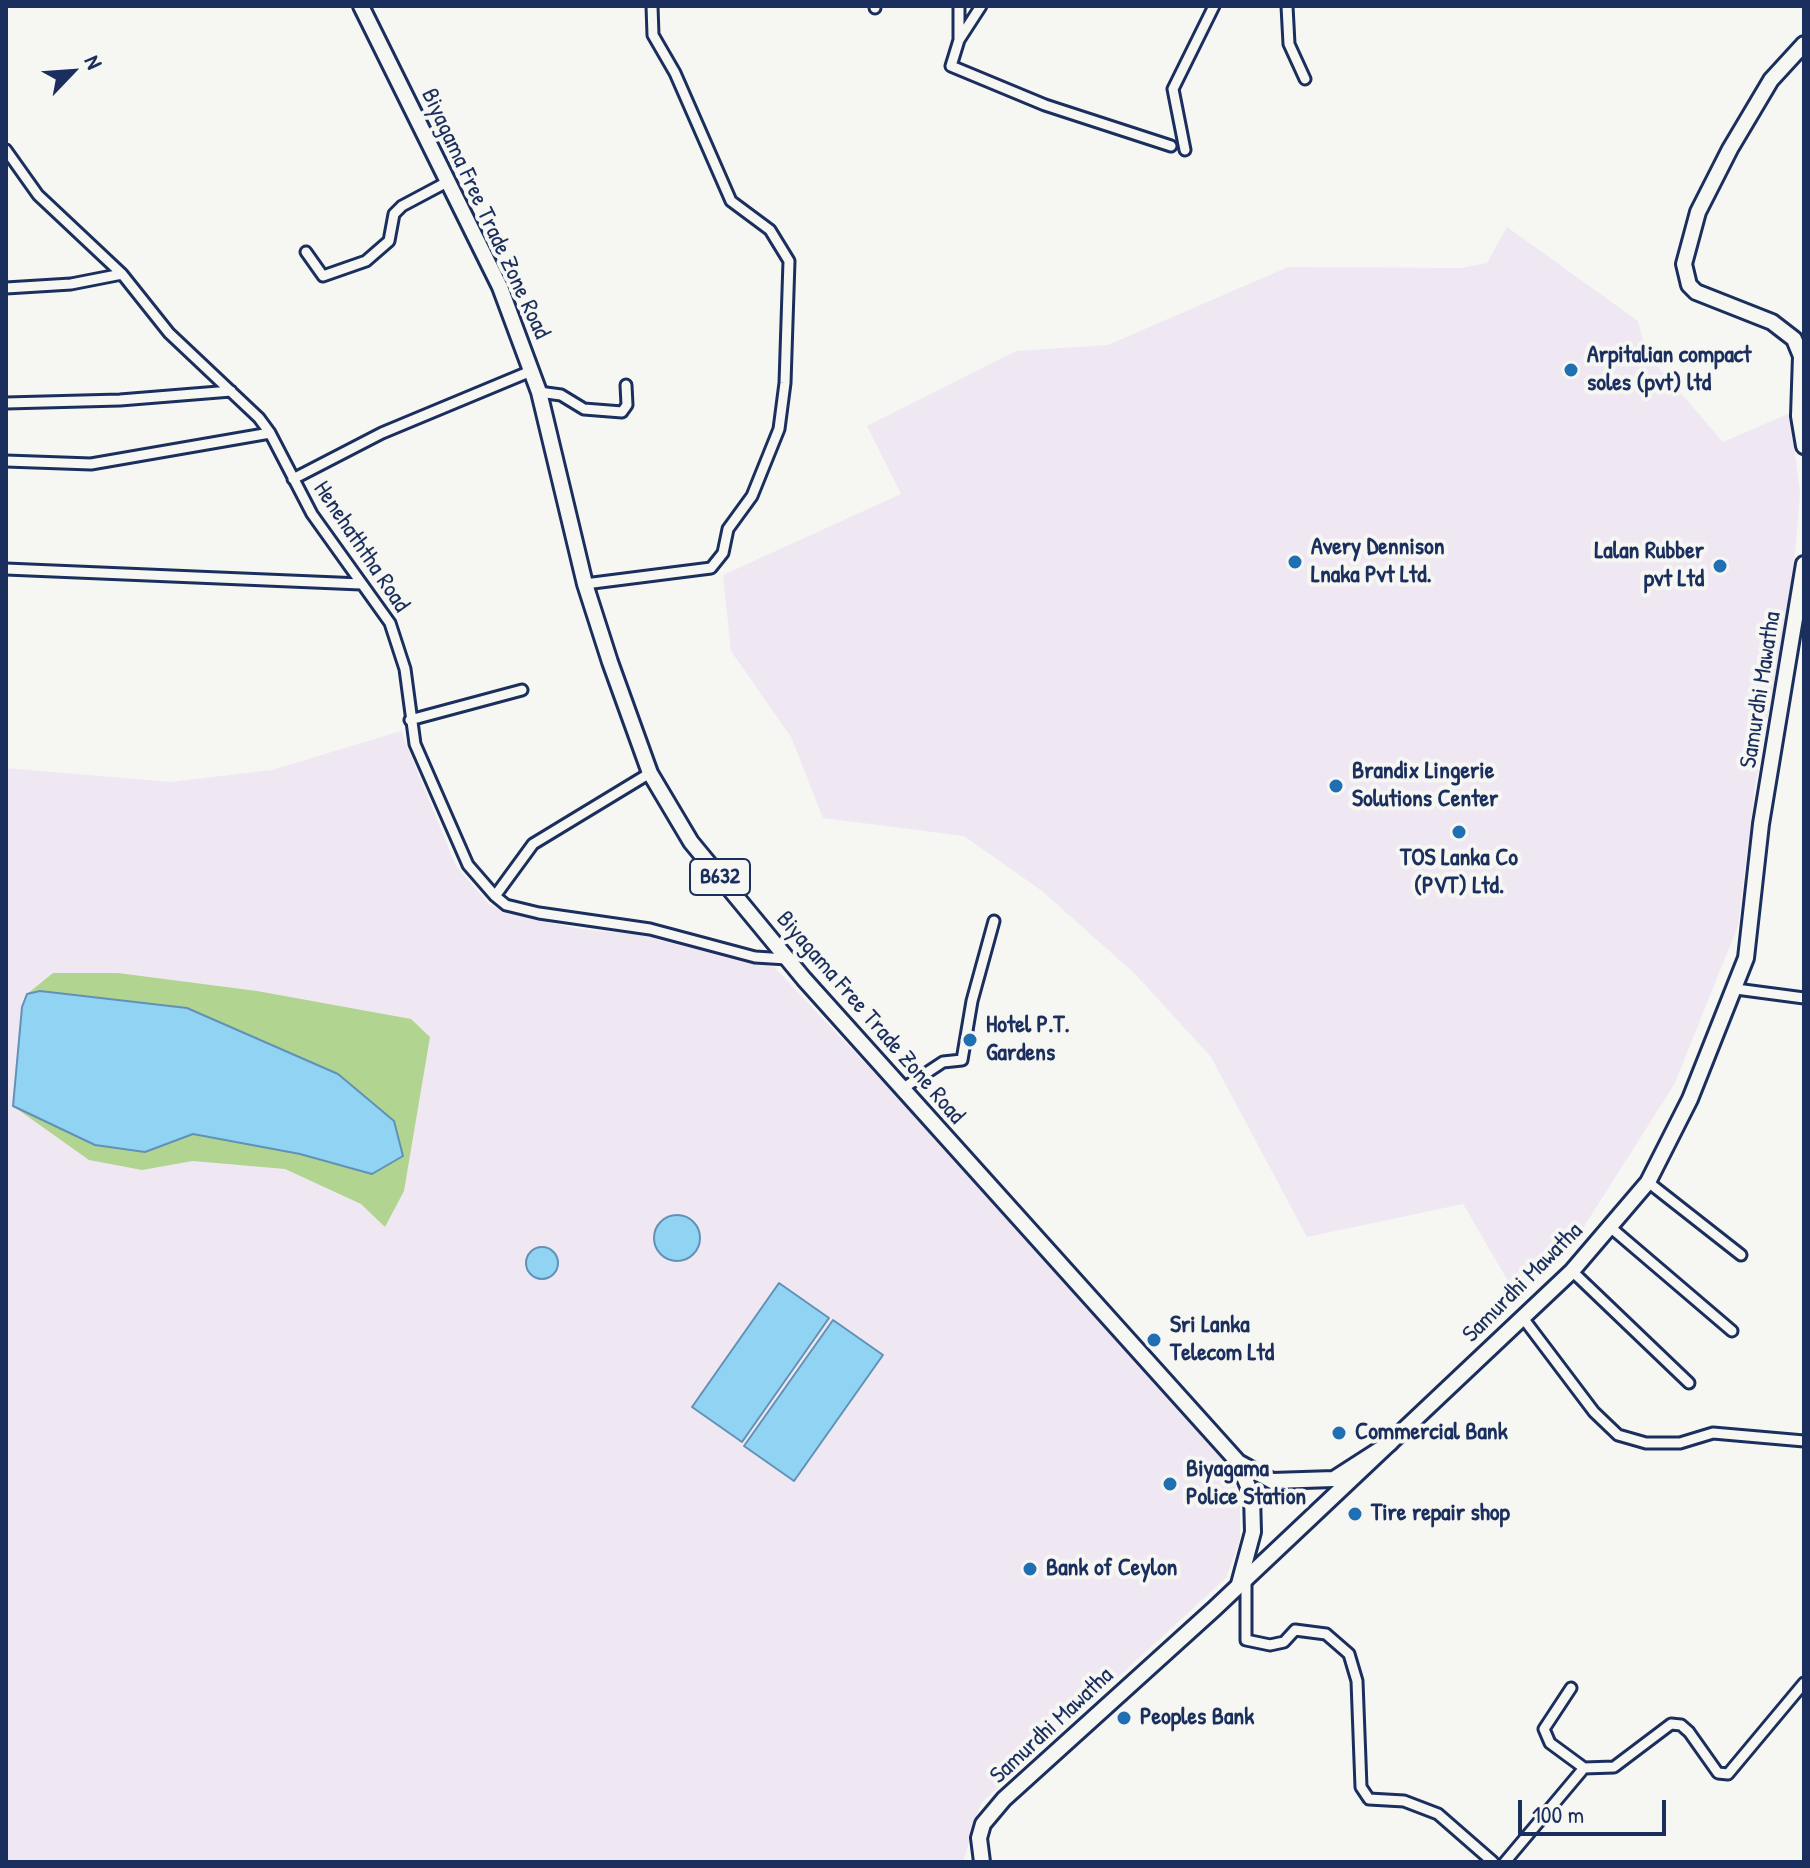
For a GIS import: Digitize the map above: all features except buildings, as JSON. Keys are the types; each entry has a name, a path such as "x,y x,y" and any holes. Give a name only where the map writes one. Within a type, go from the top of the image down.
{"main road":[{"name":"Biyagama Free Trade Zone Road","path":"361,6 500,287 539,392 585,584 650,773 691,842 787,959 1238,1462 1272,1481 1334,1479 1390,1443"},
{"path":"1804,44 1771,80 1730,149 1698,212 1684,264 1689,285 1696,292 1772,322 1794,339 1801,356 1799,416 1804,446"},
{"name":"Samurdhi Mawatha","path":"982,1862 979,1838 983,1824 1004,1799 1523,1318 1572,1271 1648,1182 1690,1099 1746,958 1761,824 1804,564"},
{"name":"Biyagama Free Trade Zone Road","path":"1238,1462 1252,1496 1253,1532 1242,1581"}],"street":[{"path":"585,584 711,568 723,553 728,529 752,496 779,429 785,383 789,261 770,230 731,201 675,73 653,35 652,6"},
{"path":"959,6 959,40"},
{"path":"981,6 959,40 951,66 1045,105 1171,146"},
{"path":"1185,150 1173,89 1214,6"},
{"path":"1287,6 1289,44 1305,79"},
{"name":"Henehaththa Road","path":"6,150 38,195 122,274 169,333 231,391 270,433 293,479 390,623 400,645 415,744 468,865 495,896 506,905 539,913 650,929 755,957 787,959"},
{"path":"306,252 323,276 366,261 389,241 394,214 402,206 449,181"},
{"path":"6,288 71,284 122,274"},
{"path":"293,479 382,433 531,371"},
{"path":"539,392 561,395 593,412 622,412 627,405 626,385"},
{"path":"6,403 147,399 231,391"},
{"path":"6,461 91,464 270,433"},
{"path":"6,569 361,584"},
{"path":"410,720 522,690"},
{"path":"495,896 533,844 650,773"},
{"path":"902,1089 943,1062 962,1060 972,1001 994,921"},
{"path":"1736,989 1804,998"},
{"path":"1648,1182 1741,1255"},
{"path":"1609,1226 1732,1331"},
{"path":"1572,1271 1689,1383"},
{"path":"1523,1318 1594,1412 1618,1435 1646,1443 1680,1443 1713,1433 1804,1441"},
{"path":"1242,1581 1246,1640 1270,1645 1284,1642 1295,1630 1326,1634 1349,1654 1357,1681 1361,1787 1369,1799 1404,1801 1438,1814 1493,1862"},
{"path":"1571,1688 1544,1729 1550,1743 1584,1768 1614,1767 1671,1724 1681,1725 1689,1732 1718,1773 1728,1774 1804,1683"},
{"path":"1505,1862 1584,1768"}],"shaded area":[{"path":"1507,227 1638,321 1647,354 1723,442 1790,413 1800,493 1793,579 1755,787 1738,926 1675,1083 1580,1233 1518,1298 1463,1204 1307,1237 1211,1057 1135,974 1042,891 964,836 823,818 791,737 731,651 723,575 901,494 867,426 1016,351 1108,345 1288,267 1460,268 1487,263"},
{"path":"401,731 456,866 489,904 506,913 580,929 665,937 774,967 898,1098 1230,1467 1240,1504 1240,1539 1226,1578 981,1803 963,1862 6,1862 6,768 170,782 272,770"}],"green space":[{"path":"53,973 118,973 257,991 411,1019 430,1037 404,1191 385,1227 361,1204 285,1169 193,1161 142,1170 89,1160 13,1106 95,1145 145,1152 193,1134 300,1154 372,1174 40,991 27,994"}],"water":[{"path":"40,991 187,1008 338,1074 394,1121 403,1156 372,1174 300,1154 193,1134 145,1152 95,1145 13,1106 22,1007 27,994"},
{"path":"677,1215 693,1222 700,1238 693,1254 677,1261 661,1254 654,1238 661,1222"},
{"path":"542,1247 553,1252 558,1263 553,1274 542,1279 531,1274 526,1263 531,1252"},
{"path":"779,1283 829,1318 742,1442 692,1407"},
{"path":"833,1320 883,1355 794,1481 744,1446"}],"place":[{"name":"Arpitalian compact soles (pvt) ltd","path":"1571,370"},
{"name":"Avery Dennison Lnaka Pvt Ltd.","path":"1295,562"},
{"name":"Lalan Rubber pvt Ltd","path":"1720,566"},
{"name":"Brandix Lingerie Solutions Center","path":"1336,786"},
{"name":"TOS Lanka Co (PVT) Ltd.","path":"1459,832"},
{"name":"Hotel P.T. Gardens","path":"970,1040"},
{"name":"Sri Lanka Telecom Ltd","path":"1154,1340"},
{"name":"Commercial Bank","path":"1339,1433"},
{"name":"Biyagama Police Station","path":"1170,1484"},
{"name":"Tire repair shop","path":"1355,1514"},
{"name":"Bank of Ceylon","path":"1030,1569"},
{"name":"Peoples Bank","path":"1124,1718"}]}
